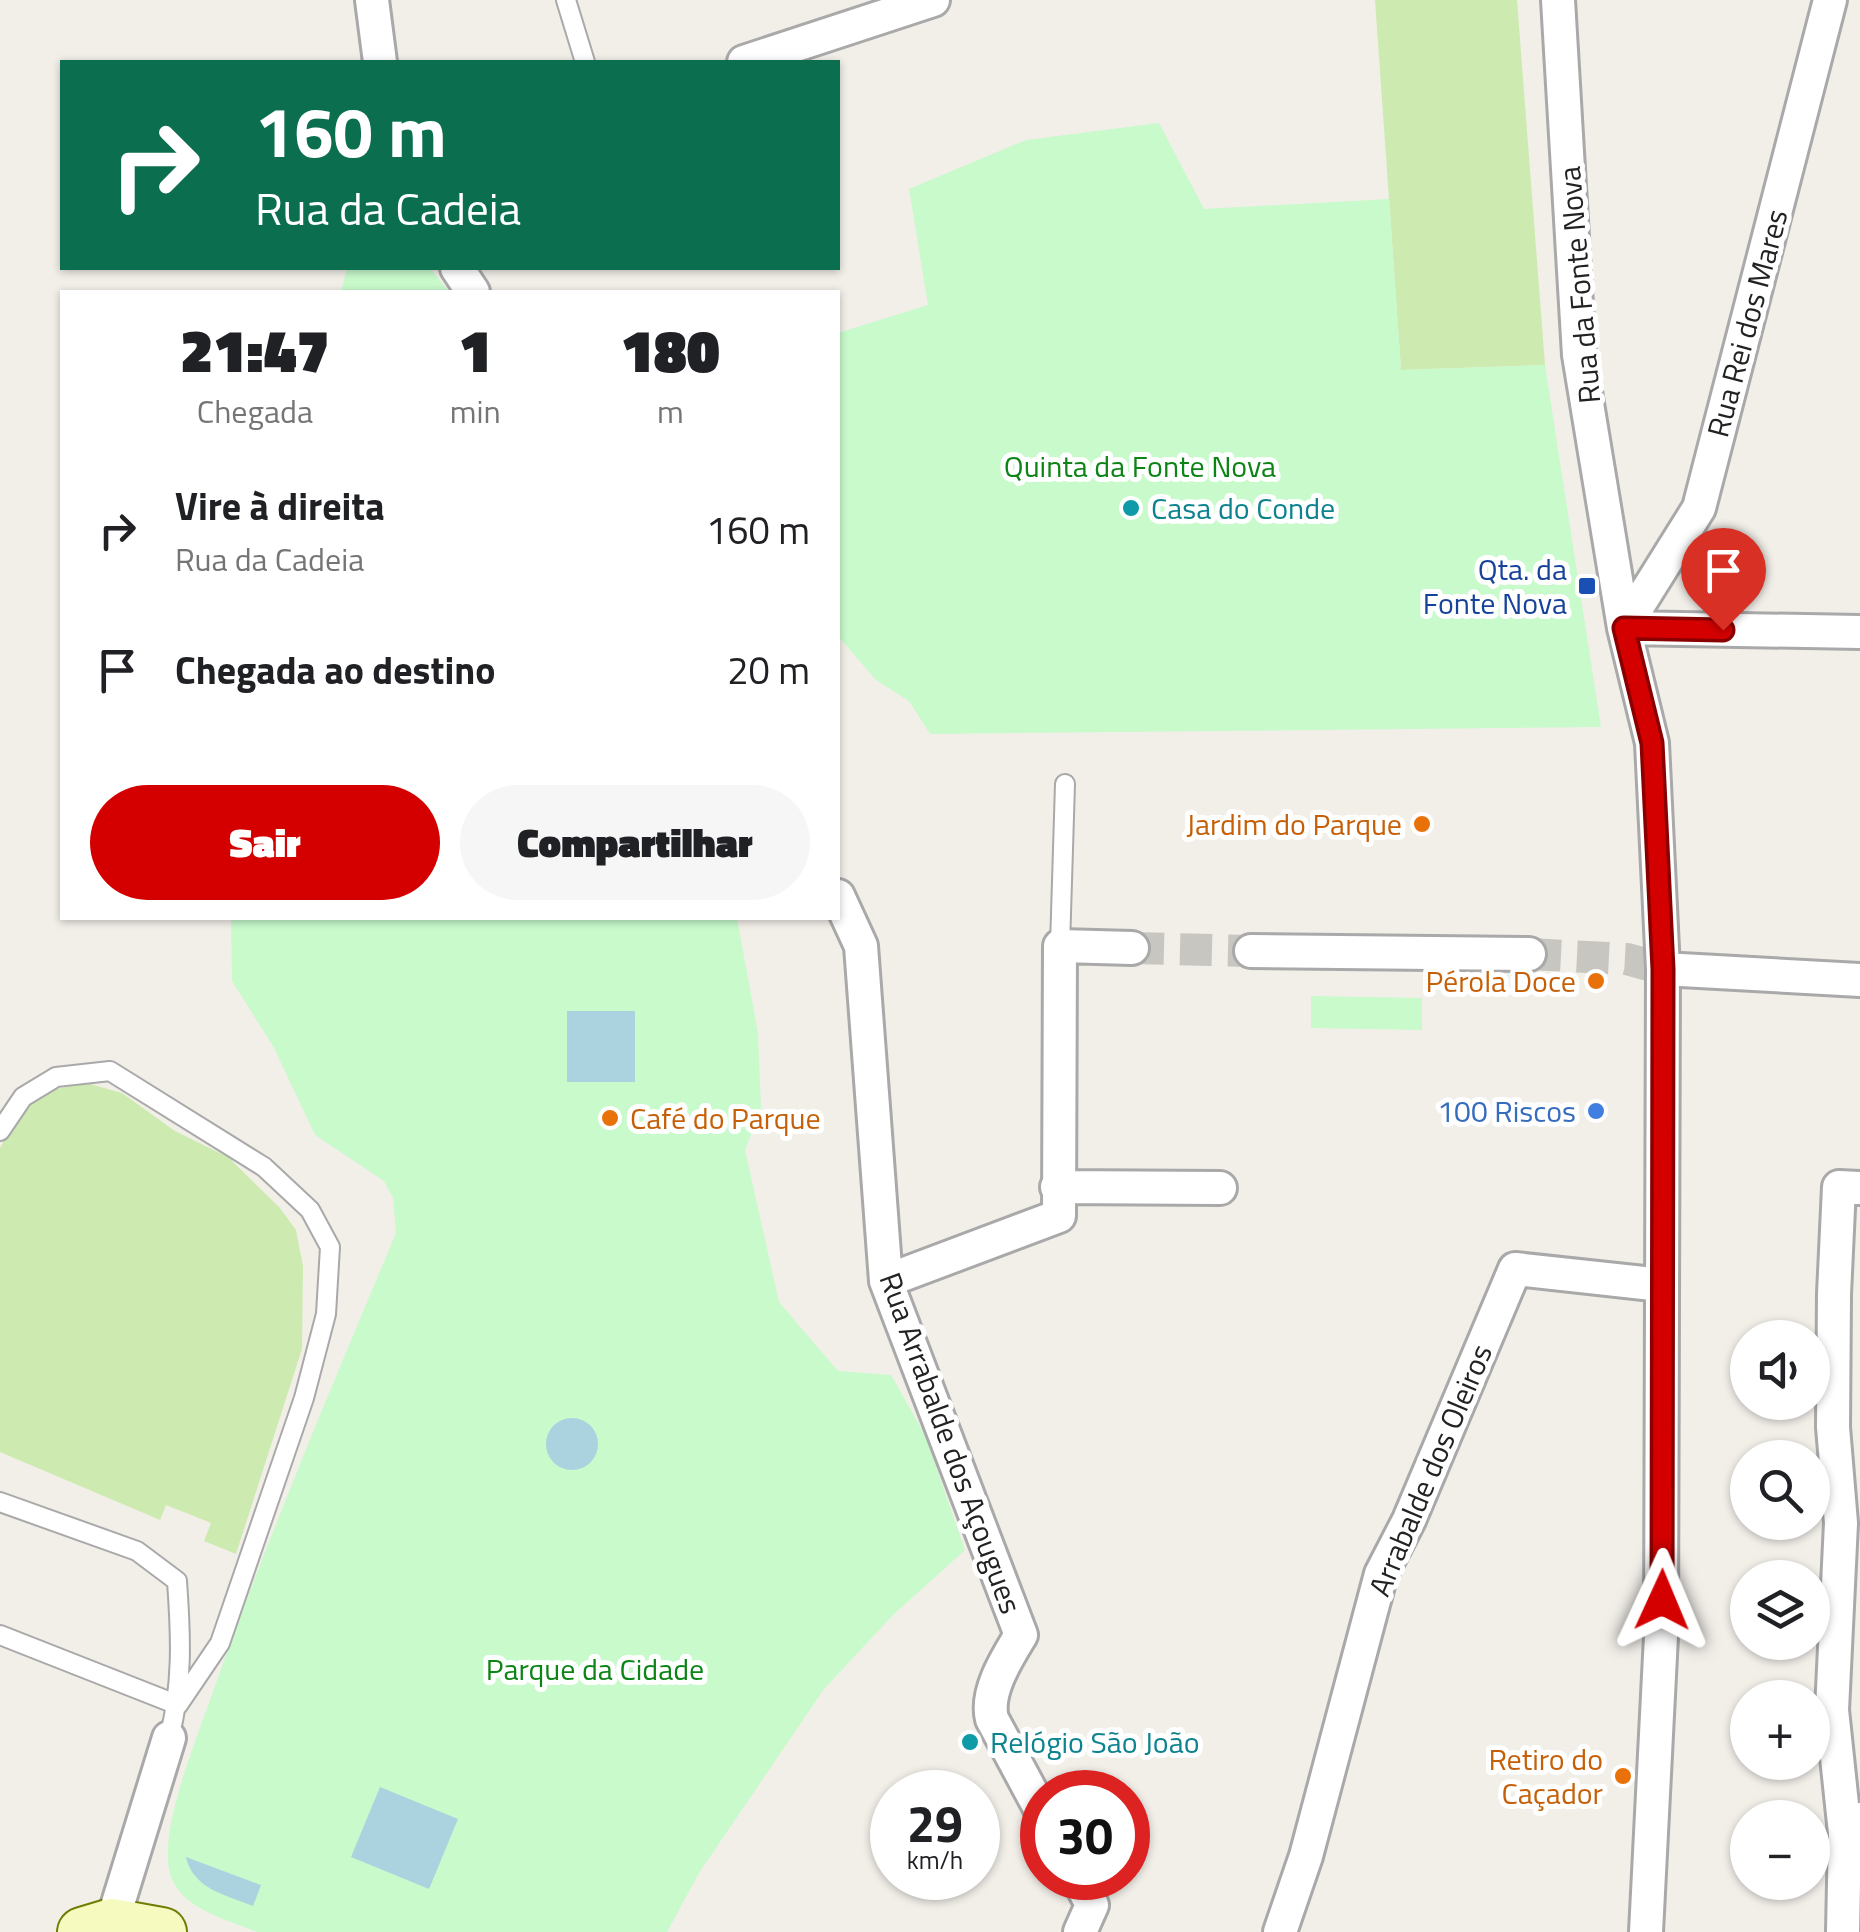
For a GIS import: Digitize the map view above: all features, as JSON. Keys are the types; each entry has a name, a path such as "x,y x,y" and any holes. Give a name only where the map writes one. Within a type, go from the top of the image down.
{"main road":[{"path":"97,1927 162,1932"}],"street":[{"path":"372,0 380,60"},
{"name":"Rua da Fonte Nova","path":"1558,0 1579,355 1624,628 1652,743 1663,969 1661,1636 1646,1932"},
{"name":"Rua Rei dos Mares","path":"1624,628 1699,508 1830,0"},
{"path":"750,60 930,1"},
{"path":"1624,628 1860,632"},
{"name":"Rua Arrabalde dos Açougues","path":"840,901 860,946 886,1281 1020,1635 1005,1661 989,1707 1020,1771"},
{"path":"886,1281 1058,1216 1060,946 1132,948"},
{"path":"1251,950 1529,954"},
{"path":"1663,969 1860,980"},
{"path":"1058,1187 1220,1188"},
{"path":"1843,1932 1852,1826 1832,1710 1850,1516 1833,1427 1847,1295 1839,1187 1860,1188"},
{"name":"Arrabalde dos Oleiros","path":"1280,1932 1306,1856 1381,1574 1409,1520 1515,1269 1662,1285"},
{"path":"97,1927 169,1738"},
{"path":"1080,1932 1092,1905 1089,1900"}],"lane":[{"path":"566,0 584,60"},
{"path":"1060,946 1065,784"},
{"path":"0,1131 23,1097 56,1077 110,1071 264,1167 310,1210 330,1247 326,1314 304,1398 220,1643 178,1705"},
{"path":"0,1502 138,1551 177,1582 182,1643 178,1705 169,1738"},
{"path":"0,1635 178,1705"}],"green space":[{"path":"1375,0 1517,0 1545,365 1401,370"},
{"name":"Quinta da Fonte Nova","path":"1159,123 1204,209 1389,199 1401,370 1545,365 1601,727 930,734 909,701 876,680 840,638 840,332 928,305 909,189 1026,140"},
{"path":"346,270 432,270 447,290 342,290"},
{"name":"Parque da Cidade","path":"231,920 737,920 758,1033 761,1108 745,1150 779,1302 838,1371 891,1375 925,1435 965,1550 893,1615 824,1689 699,1873 667,1932 257,1932 192,1903 174,1882 169,1869 170,1830 188,1761 276,1523 396,1233 393,1198 384,1181 315,1135 274,1048 232,981"},
{"path":"1311,996 1422,998 1422,1030 1311,1028"},
{"path":"90,1084 122,1093 175,1131 228,1157 280,1208 296,1230 303,1266 302,1349 236,1554 204,1541 211,1523 166,1505 160,1520 0,1452 0,1148 17,1118 34,1100 56,1089"}],"water":[{"path":"567,1011 635,1011 635,1082 567,1082"},
{"path":"572,1418 591,1425 598,1444 591,1463 572,1470 553,1463 546,1444 553,1425"},
{"path":"380,1787 458,1819 429,1889 351,1857"},
{"path":"186,1857 261,1885 253,1906 203,1884"}],"tunnel":[{"path":"1132,948 1251,951"},
{"path":"1529,954 1627,959 1663,969"}],"place":[{"name":"Casa do Conde","path":"1131,508"},
{"name":"Qta. da Fonte Nova","path":"1587,586"},
{"name":"Jardim do Parque","path":"1422,824"},
{"name":"Pérola Doce","path":"1596,981"},
{"name":"100 Riscos","path":"1596,1111"},
{"name":"Café do Parque","path":"610,1118"},
{"name":"Relógio São João","path":"970,1742"},
{"name":"Retiro do Caçador","path":"1623,1776"}],"route":[{"path":"1662,1600 1663,969 1652,743 1624,628 1723,630"}]}
